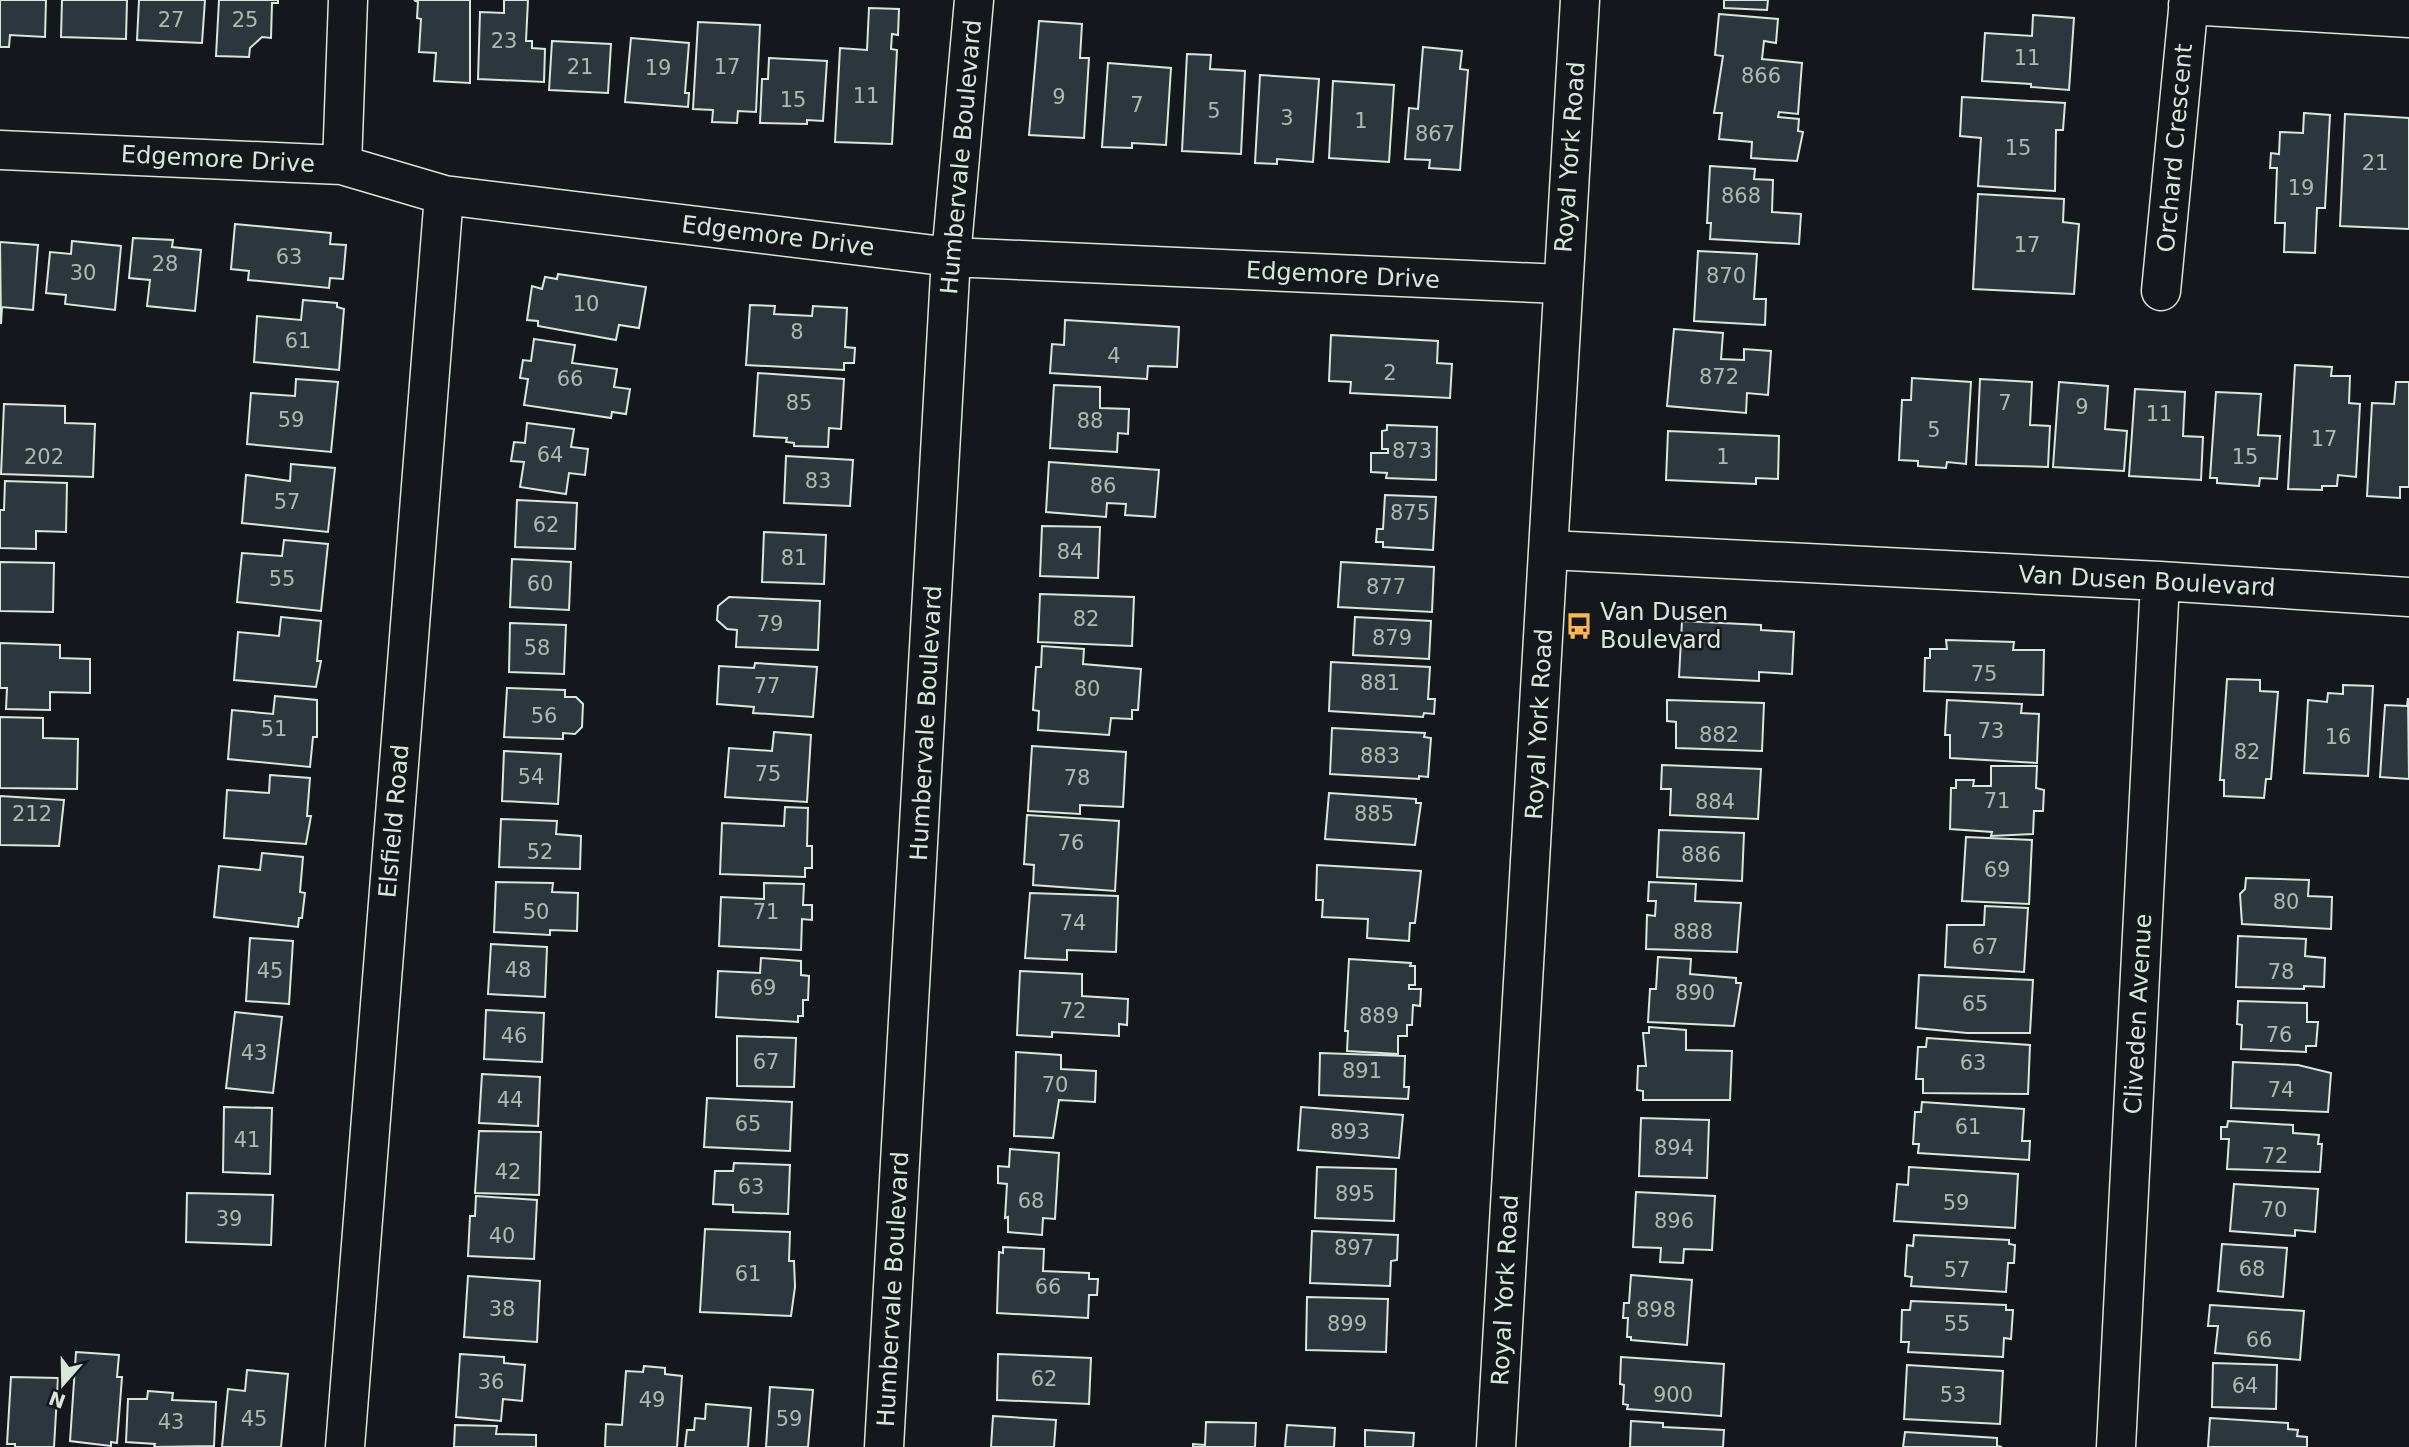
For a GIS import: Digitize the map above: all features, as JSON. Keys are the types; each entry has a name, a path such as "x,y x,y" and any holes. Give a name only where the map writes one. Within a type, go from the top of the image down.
{"street":[{"path":"342,165 348,0"},
{"name":"Humbervale Boulevard","path":"884,1447 951,257 974,0"},
{"name":"Royal York Road","path":"1496,1447 1550,550 1561,284 1580,0"},
{"name":"Orchard Crescent","path":"2161,291 2188,2 2409,18"},
{"name":"Edgemore Drive","path":"0,150 342,165 444,195 951,257 1561,284"},
{"name":"Elsfield Road","path":"345,1447 444,195"},
{"name":"Van Dusen Boulevard","path":"1550,550 2160,580 2409,597"},
{"name":"Cliveden Avenue","path":"2116,1447 2160,580"}],"building":[{"path":"0,0 46,0 45,37 10,35 9,47 0,47"},
{"path":"62,0 127,0 126,39 61,37"},
{"path":"139,0 205,0 202,43 137,40"},
{"path":"219,0 278,0 278,3 272,3 271,38 262,37 250,48 249,57 216,56"},
{"path":"414,0 470,0 470,83 434,81 436,53 419,52 421,19 417,18 418,2"},
{"path":"504,0 528,0 526,41 532,41 532,48 545,49 544,82 478,79 480,12 504,13"},
{"path":"1724,0 1768,0 1767,10 1724,8"},
{"path":"869,8 899,9 898,35 892,34 891,49 897,50 892,144 835,142 840,48 867,50"},
{"path":"1719,14 1778,19 1776,43 1764,41 1762,59 1802,63 1798,114 1779,112 1778,117 1799,119 1798,131 1803,132 1797,161 1751,158 1752,142 1719,139 1722,113 1714,113 1723,56 1715,55"},
{"path":"2033,15 2074,18 2069,90 1982,81 1985,33 2032,36"},
{"path":"1039,21 1082,24 1080,58 1089,58 1084,138 1029,135"},
{"path":"698,22 760,25 756,112 738,111 737,123 712,122 713,110 693,109"},
{"path":"631,38 689,43 685,93 689,93 688,107 625,102"},
{"path":"552,41 611,44 608,93 549,90"},
{"path":"1423,47 1462,51 1460,69 1468,70 1460,170 1429,168 1430,160 1405,159 1409,108 1418,109"},
{"path":"1187,54 1211,55 1210,69 1245,71 1241,154 1182,151"},
{"path":"769,58 827,61 823,121 807,120 807,124 760,123 762,79 768,79"},
{"path":"1108,63 1171,68 1166,145 1132,143 1132,148 1102,147"},
{"path":"1260,75 1319,79 1313,162 1277,159 1277,164 1255,163"},
{"path":"1333,81 1394,85 1389,162 1329,158"},
{"path":"1962,97 2065,103 2063,130 2056,130 2055,191 1978,186 1981,138 1960,136"},
{"path":"2304,113 2330,115 2325,208 2317,208 2315,253 2284,252 2285,223 2275,223 2277,168 2270,168 2271,153 2279,154 2280,132 2303,133"},
{"path":"2345,114 2409,118 2409,229 2340,226"},
{"path":"1710,166 1755,169 1754,179 1773,180 1772,212 1801,214 1799,244 1710,239 1711,223 1707,223"},
{"path":"1978,194 2064,199 2063,222 2079,224 2074,294 1973,289"},
{"path":"235,224 331,233 330,244 346,245 343,279 330,278 329,288 248,280 249,271 231,269"},
{"path":"133,238 173,240 172,247 201,250 195,311 147,306 150,280 129,278"},
{"path":"72,241 121,246 115,310 65,304 66,295 46,293 50,252 71,254"},
{"path":"0,242 38,245 33,310 2,307 1,324"},
{"path":"1698,251 1757,254 1754,299 1766,299 1765,325 1694,321"},
{"path":"558,274 646,287 639,328 619,325 616,340 538,326 538,321 527,320 532,286 542,289 545,277 557,279"},
{"path":"303,300 337,303 337,307 344,309 339,370 254,362 257,316 301,320"},
{"path":"750,305 775,306 774,314 812,316 813,306 847,308 845,347 855,348 854,363 844,363 844,370 746,365"},
{"path":"1065,320 1179,327 1177,367 1148,366 1147,379 1050,373 1052,344 1064,345"},
{"path":"1674,329 1723,333 1721,359 1744,360 1744,349 1771,351 1768,395 1747,393 1746,413 1667,406"},
{"path":"1331,335 1438,341 1437,363 1452,364 1450,398 1350,393 1351,382 1329,381"},
{"path":"534,339 575,345 572,363 617,369 614,387 630,389 626,414 612,412 611,418 524,405 528,379 520,378 523,360 531,361"},
{"path":"2295,365 2332,367 2331,376 2350,376 2349,403 2360,404 2356,477 2338,475 2337,486 2322,486 2322,490 2288,489"},
{"path":"758,373 844,379 841,429 829,428 828,447 794,446 794,443 786,442 787,438 754,436"},
{"path":"1912,378 1971,382 1966,464 1947,462 1946,468 1918,466 1918,461 1899,460 1902,400 1911,400"},
{"path":"296,379 338,382 331,452 247,444 251,393 295,396"},
{"path":"1980,379 2032,382 2030,425 2050,426 2048,467 1976,465"},
{"path":"2059,382 2108,386 2105,429 2127,431 2124,471 2053,467"},
{"path":"2396,382 2409,382 2409,487 2400,487 2400,498 2367,496 2372,403 2394,404"},
{"path":"1054,385 1100,387 1100,408 1129,409 1128,434 1118,433 1117,452 1050,448"},
{"path":"2135,389 2185,392 2183,436 2203,437 2201,480 2129,476"},
{"path":"2216,392 2261,394 2258,435 2280,436 2277,479 2260,478 2259,486 2217,483 2217,478 2210,478"},
{"path":"4,404 65,406 65,423 95,424 93,477 1,474"},
{"path":"527,423 574,429 571,447 588,449 585,475 569,473 566,494 520,487 524,462 511,461 514,442 525,443"},
{"path":"1387,425 1437,427 1436,480 1386,478 1387,473 1371,472 1371,453 1388,453 1388,449 1382,449 1382,431 1387,430"},
{"path":"1668,431 1779,436 1778,479 1756,478 1756,484 1666,480"},
{"path":"786,456 853,460 850,506 784,503"},
{"path":"1049,462 1159,470 1155,517 1125,515 1126,504 1107,503 1106,517 1046,512"},
{"path":"291,464 335,468 328,532 242,523 246,475 290,481"},
{"path":"5,481 67,483 66,532 36,531 36,549 0,548 0,510 4,510"},
{"path":"1385,495 1436,497 1433,550 1383,547 1383,542 1376,542 1377,529 1383,529"},
{"path":"517,500 577,503 575,549 515,547"},
{"path":"1042,526 1100,527 1098,578 1040,576"},
{"path":"764,532 826,535 824,584 762,582"},
{"path":"284,540 328,544 321,611 237,602 242,553 282,556"},
{"path":"512,559 571,562 569,610 510,607"},
{"path":"0,562 54,563 53,612 0,611"},
{"path":"1341,562 1434,567 1432,612 1338,607"},
{"path":"1040,594 1134,597 1132,646 1038,642"},
{"path":"729,597 820,601 818,650 736,647 737,630 727,629 717,620 718,606"},
{"path":"281,617 321,621 317,661 321,661 316,687 234,680 238,632 279,636"},
{"path":"1355,617 1431,621 1429,659 1353,655"},
{"path":"1682,621 1761,625 1761,630 1794,632 1792,674 1759,672 1759,681 1679,677"},
{"path":"510,623 566,625 564,674 509,672"},
{"path":"1946,640 2014,642 2013,650 2044,650 2043,695 1924,691 1925,658 1930,658 1930,649 1947,649"},
{"path":"0,643 60,645 60,658 90,659 90,693 50,692 50,710 6,709 7,688 0,688"},
{"path":"1042,646 1084,649 1083,664 1141,669 1138,710 1132,710 1132,719 1111,718 1109,735 1038,730 1039,711 1033,710 1036,667 1041,667"},
{"path":"1331,662 1430,667 1428,699 1435,699 1434,714 1424,713 1423,717 1329,711"},
{"path":"755,663 817,667 813,717 753,713 754,707 717,704 719,666 754,668"},
{"path":"2227,679 2260,680 2260,691 2278,692 2271,779 2266,779 2264,798 2224,796 2224,780 2220,780"},
{"path":"2343,685 2373,686 2368,776 2304,773 2308,700 2327,702 2328,693 2343,694"},
{"path":"507,688 565,690 565,697 576,697 583,704 582,727 575,734 563,733 563,739 504,737"},
{"path":"275,696 317,700 317,737 313,737 310,767 228,759 232,710 273,714"},
{"path":"2408,698 2409,779 2380,777 2385,705 2407,706"},
{"path":"1667,700 1764,703 1762,751 1676,748 1676,722 1667,721"},
{"path":"1947,700 2022,704 2021,713 2039,714 2037,763 1950,758 1950,735 1945,735"},
{"path":"0,717 43,718 43,738 78,739 77,789 0,788"},
{"path":"1332,728 1425,733 1424,737 1431,738 1428,777 1419,776 1419,779 1330,774"},
{"path":"774,732 811,735 807,802 725,797 729,748 772,751"},
{"path":"1032,746 1126,752 1123,807 1080,805 1080,814 1028,811"},
{"path":"504,751 561,754 558,804 502,801"},
{"path":"1662,765 1761,769 1758,819 1670,815 1671,789 1661,789"},
{"path":"1991,766 2037,766 2036,788 2044,790 2043,811 2034,811 2033,834 1991,836 1992,832 1950,829 1951,788 1956,788 1956,780 1974,780 1973,786 1991,786"},
{"path":"270,775 310,778 307,816 311,816 306,844 224,838 227,790 269,793"},
{"path":"1329,793 1416,799 1416,803 1421,803 1415,845 1325,839"},
{"path":"0,796 64,800 59,846 0,845"},
{"path":"785,807 808,808 807,846 812,846 812,868 805,868 805,877 720,874 722,823 784,826"},
{"path":"1027,815 1119,821 1115,891 1033,885 1034,865 1024,864"},
{"path":"501,819 557,821 556,834 581,836 580,869 499,867"},
{"path":"1659,830 1744,833 1742,881 1657,877"},
{"path":"1966,837 2032,840 2029,904 1962,901"},
{"path":"262,853 303,857 300,892 305,893 302,918 299,918 298,927 214,917 219,866 260,870"},
{"path":"1317,865 1421,871 1415,923 1410,923 1409,941 1367,938 1368,919 1322,917 1323,900 1316,900"},
{"path":"2246,878 2309,880 2308,896 2332,897 2331,929 2242,924 2240,894 2245,889"},
{"path":"496,882 553,883 552,892 578,893 577,931 550,930 550,935 494,932"},
{"path":"1649,882 1696,884 1695,901 1741,903 1737,952 1646,949 1647,915 1655,916 1656,901 1648,901"},
{"path":"764,883 804,884 803,905 812,905 812,920 802,919 801,950 719,946 721,897 764,899"},
{"path":"1030,893 1118,896 1116,952 1067,950 1067,960 1025,958"},
{"path":"1985,906 2028,908 2024,972 1945,967 1947,925 1984,925"},
{"path":"2238,936 2306,939 2305,956 2325,958 2324,987 2236,987"},
{"path":"250,938 293,941 289,1004 246,1001"},
{"path":"491,944 547,947 545,997 488,994"},
{"path":"1658,957 1691,959 1690,974 1736,978 1736,983 1741,983 1734,1026 1648,1022 1650,989 1656,989"},
{"path":"761,958 801,961 801,975 809,976 808,1000 803,1000 803,1016 798,1016 798,1022 716,1017 718,971 760,973"},
{"path":"1349,959 1411,963 1410,966 1415,966 1415,985 1409,985 1409,989 1421,989 1420,1006 1413,1005 1412,1025 1407,1025 1407,1036 1398,1036 1398,1054 1347,1051 1348,1031 1345,1031"},
{"path":"1020,971 1082,974 1082,996 1128,999 1127,1025 1119,1024 1119,1036 1052,1032 1052,1037 1017,1035"},
{"path":"1919,975 2033,980 2030,1033 1967,1033 1916,1028"},
{"path":"2238,1001 2307,1003 2307,1022 2318,1022 2316,1046 2306,1046 2306,1052 2241,1049 2242,1025 2237,1024"},
{"path":"486,1010 544,1013 542,1062 484,1059"},
{"path":"235,1012 282,1017 273,1093 226,1088"},
{"path":"1649,1027 1686,1030 1686,1050 1732,1051 1730,1100 1643,1100 1643,1091 1637,1090 1638,1066 1646,1066 1643,1033 1649,1033"},
{"path":"737,1036 796,1038 794,1087 737,1086"},
{"path":"1927,1038 2030,1045 2028,1094 1923,1093 1923,1079 1916,1079 1918,1047 1926,1047"},
{"path":"1016,1052 1061,1055 1061,1069 1096,1071 1095,1102 1059,1100 1053,1138 1014,1136"},
{"path":"1320,1053 1405,1056 1404,1087 1409,1087 1408,1099 1319,1095"},
{"path":"2233,1062 2298,1065 2331,1073 2328,1112 2231,1108"},
{"path":"482,1074 540,1077 538,1126 479,1123"},
{"path":"707,1098 792,1102 790,1151 704,1147"},
{"path":"1922,1102 2024,1109 2022,1141 2030,1141 2029,1160 1918,1153 1919,1144 1913,1144 1915,1112 1921,1112"},
{"path":"224,1107 272,1108 270,1174 223,1172"},
{"path":"1301,1107 1403,1115 1399,1158 1298,1150"},
{"path":"1641,1118 1709,1120 1707,1178 1639,1176"},
{"path":"2228,1121 2293,1125 2293,1133 2319,1135 2318,1144 2322,1144 2320,1172 2227,1169 2229,1139 2221,1139 2221,1127 2227,1127"},
{"path":"479,1131 541,1132 539,1195 475,1193"},
{"path":"1010,1149 1059,1153 1055,1219 1043,1218 1042,1235 1008,1232 1008,1217 1005,1218 1007,1184 998,1183 998,1166 1009,1167"},
{"path":"734,1163 790,1165 788,1214 733,1212 733,1205 713,1204 715,1171 733,1171"},
{"path":"1317,1167 1396,1169 1394,1221 1315,1218"},
{"path":"1909,1167 2018,1174 2015,1228 1894,1221 1897,1184 1908,1185"},
{"path":"2234,1184 2318,1189 2315,1232 2295,1230 2295,1236 2230,1231"},
{"path":"1636,1192 1715,1196 1712,1250 1684,1249 1683,1263 1660,1262 1661,1248 1633,1247"},
{"path":"187,1193 273,1195 271,1245 186,1242"},
{"path":"476,1196 537,1200 534,1259 468,1256 470,1216 475,1216"},
{"path":"705,1229 790,1232 789,1261 794,1261 795,1287 791,1316 700,1312"},
{"path":"1312,1231 1398,1235 1397,1260 1391,1261 1390,1286 1310,1283"},
{"path":"1914,1235 2009,1240 2009,1244 2015,1245 2014,1263 2008,1263 2006,1292 1911,1286 1912,1277 1905,1276 1907,1245 1913,1246"},
{"path":"2222,1244 2287,1248 2283,1297 2218,1291"},
{"path":"1003,1247 1044,1249 1043,1271 1089,1273 1089,1279 1098,1279 1097,1295 1089,1295 1088,1318 997,1313 999,1252 1003,1253"},
{"path":"1631,1275 1692,1280 1687,1345 1631,1340 1631,1337 1627,1337 1628,1318 1623,1318 1624,1303 1629,1303"},
{"path":"468,1276 540,1281 537,1342 464,1337"},
{"path":"1307,1297 1388,1299 1386,1352 1306,1350"},
{"path":"1911,1301 2006,1305 2006,1310 2013,1310 2011,1339 2004,1338 2003,1357 1908,1352 1909,1342 1901,1342 1902,1310 1910,1310"},
{"path":"2210,1305 2304,1311 2300,1360 2215,1353 2218,1326 2208,1326"},
{"path":"76,1352 119,1355 117,1377 122,1377 117,1443 111,1442 111,1446 70,1441"},
{"path":"460,1354 504,1357 504,1363 525,1365 522,1401 503,1399 501,1421 456,1417"},
{"path":"998,1354 1091,1358 1089,1404 997,1400"},
{"path":"1621,1357 1724,1364 1721,1416 1627,1409 1628,1405 1623,1404 1624,1385 1620,1384"},
{"path":"2213,1363 2277,1365 2276,1409 2212,1407"},
{"path":"1907,1365 2003,1371 2000,1424 1904,1419"},
{"path":"644,1366 665,1368 665,1374 682,1376 677,1447 605,1447 606,1424 622,1425 626,1371 643,1372"},
{"path":"247,1370 288,1374 281,1447 222,1447 228,1389 245,1391"},
{"path":"11,1377 58,1378 54,1447 15,1447 15,1444 7,1444"},
{"path":"770,1387 813,1390 808,1447 766,1447"},
{"path":"148,1391 173,1393 172,1400 216,1402 214,1446 154,1447 155,1444 126,1442 128,1399 147,1399"},
{"path":"706,1404 751,1408 748,1447 685,1447 687,1430 694,1430 695,1418 705,1419"},
{"path":"993,1416 1056,1420 1054,1447 991,1447"},
{"path":"2210,1418 2288,1423 2288,1429 2298,1430 2297,1436 2307,1437 2307,1447 2208,1447"},
{"path":"1631,1421 1663,1423 1663,1427 1724,1430 1723,1447 1630,1447"},
{"path":"1206,1422 1256,1423 1255,1447 1193,1447 1193,1444 1205,1445"},
{"path":"455,1425 497,1426 496,1434 536,1435 536,1447 454,1447"},
{"path":"1287,1425 1335,1428 1334,1447 1285,1447"},
{"path":"1365,1430 1414,1433 1413,1447 1365,1447"},
{"path":"1905,1432 1997,1438 1997,1446 2002,1447 1903,1447"}],"place":[{"name":"Van Dusen Boulevard","path":"1579,626"}]}
